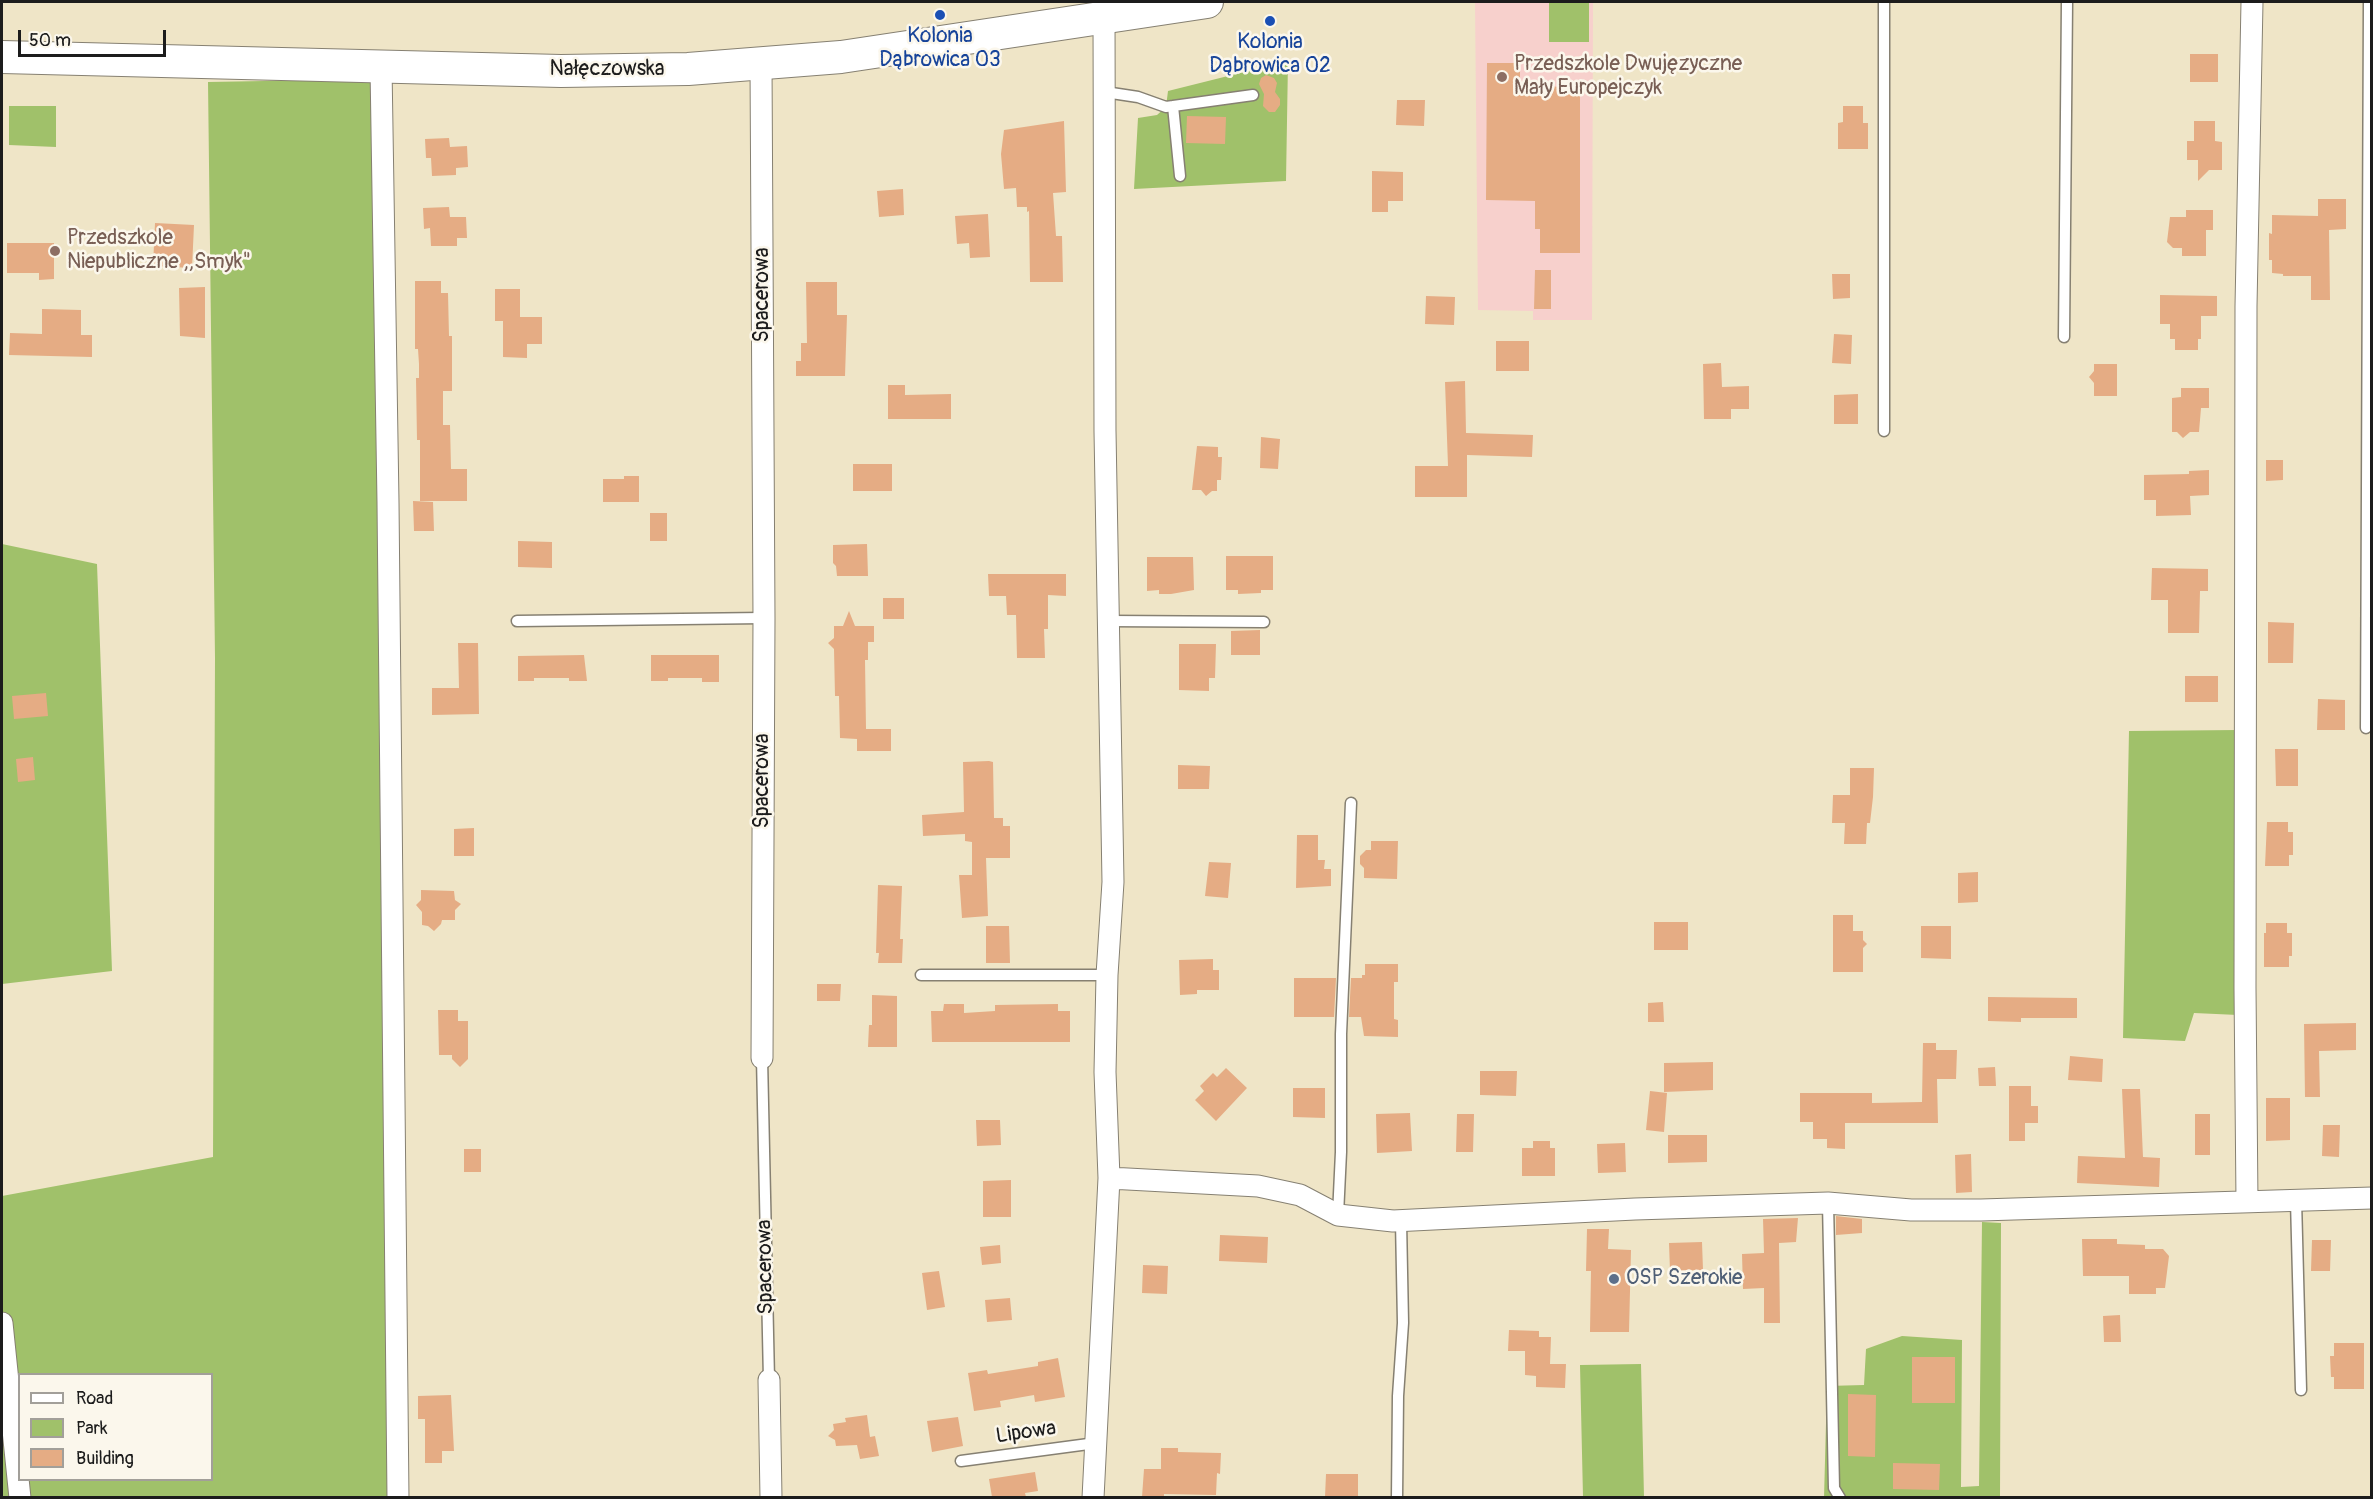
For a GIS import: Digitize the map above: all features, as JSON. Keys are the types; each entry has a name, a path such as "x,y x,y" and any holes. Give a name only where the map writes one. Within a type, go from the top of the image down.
{"main road":[{"name":"Nałęczowska","path":"2,57 644,71 761,64 863,54 1207,2"}],"street":[{"path":"2247,1202 2246,306 2252,2"},
{"path":"1093,1497 1109,1178 1105,1114 1107,975 1113,882 1103,225 1104,17"},
{"name":"Spacerowa","path":"761,64 764,618 762,1058"},
{"path":"381,67 398,1497"},
{"path":"1109,1178 1258,1186 1300,1195 1338,1215 1401,1221 1635,1209 1828,1203 1911,1210 1981,1210 2372,1198"},
{"path":"2,1323 18,1478"},
{"name":"Spacerowa","path":"769,1380 771,1497"},
{"path":"18,1481 20,1497"}],"lane":[{"path":"1884,2 1884,431"},
{"path":"2064,337 2067,2"},
{"path":"2366,728 2369,2"},
{"path":"1105,92 1138,97 1166,107 1253,95"},
{"path":"1173,106 1180,176"},
{"path":"517,621 764,618"},
{"path":"1108,621 1264,622"},
{"path":"1338,1215 1341,1152 1341,1034 1351,803"},
{"path":"921,975 1107,975"},
{"name":"Spacerowa","path":"762,1058 769,1380"},
{"path":"2296,1200 2301,1390"},
{"path":"1828,1203 1834,1488 1840,1497"},
{"path":"1397,1497 1398,1396 1403,1323 1401,1221"},
{"name":"Lipowa","path":"961,1461 1096,1443"}],"shaded area":[{"path":"1475,2 1593,2 1592,320 1533,320 1533,311 1478,310"}],"green space":[{"path":"1549,2 1589,2 1589,42 1549,42"},
{"path":"1288,61 1286,181 1134,189 1138,118 1157,115 1166,107 1168,91"},
{"path":"377,79 403,1497 2,1498 2,1196 213,1157 215,658 208,82"},
{"path":"9,106 56,106 56,147 9,145"},
{"path":"2,544 97,564 112,971 2,984"},
{"path":"2238,730 2238,1015 2194,1013 2185,1041 2123,1038 2129,731"},
{"path":"1982,1222 2001,1223 2000,1497 1824,1498 1827,1386 1864,1385 1866,1349 1902,1336 1962,1340 1961,1487 1979,1486"},
{"path":"1641,1364 1644,1497 1583,1497 1580,1365"}],"building":[{"path":"2190,54 2218,54 2218,82 2190,82"},
{"path":"1487,63 1520,63 1520,86 1580,87 1580,253 1540,253 1540,229 1535,229 1535,201 1486,200"},
{"path":"1266,75 1274,78 1277,83 1275,92 1280,99 1280,105 1275,112 1269,112 1263,106 1264,94 1259,84 1261,78"},
{"path":"1397,100 1425,100 1424,126 1396,125"},
{"path":"1843,106 1863,106 1863,123 1868,123 1868,149 1838,149 1838,123 1843,122"},
{"path":"1187,116 1226,117 1225,144 1186,143"},
{"path":"1064,121 1066,192 1053,193 1056,236 1062,236 1063,282 1030,282 1029,211 1027,212 1027,207 1017,207 1016,188 1004,189 1001,154 1004,130"},
{"path":"2194,121 2215,121 2215,141 2222,142 2222,170 2209,170 2198,181 2198,160 2187,160 2187,141 2194,141"},
{"path":"449,138 450,147 467,146 468,167 456,168 456,175 432,176 431,158 426,158 425,139"},
{"path":"1372,171 1403,172 1403,201 1388,201 1388,212 1372,212"},
{"path":"903,189 904,215 879,217 877,191"},
{"path":"2318,199 2346,199 2346,229 2329,230 2330,300 2311,300 2311,276 2283,276 2283,274 2272,273 2272,260 2269,260 2272,215 2318,216"},
{"path":"449,207 450,217 466,217 467,238 457,238 457,246 431,246 430,228 424,229 423,208"},
{"path":"2186,210 2213,210 2213,230 2206,230 2206,256 2182,256 2182,248 2173,248 2167,242 2170,217 2186,217"},
{"path":"988,214 990,257 970,258 969,243 957,244 955,216"},
{"path":"155,223 194,225 192,268 153,266"},
{"path":"7,243 54,243 54,279 39,280 39,273 7,273"},
{"path":"1535,270 1551,270 1551,309 1534,309"},
{"path":"1832,274 1850,274 1850,298 1833,299"},
{"path":"415,281 441,281 441,293 448,293 449,336 452,336 452,391 443,391 443,425 450,425 451,469 467,469 467,501 420,501 420,440 417,440 416,378 419,378 419,364 418,349 415,349"},
{"path":"806,282 837,282 837,315 847,315 845,376 796,376 796,361 801,361 801,343 807,343"},
{"path":"205,287 205,338 180,336 179,288"},
{"path":"495,289 520,289 520,317 542,317 542,344 527,344 527,358 503,357 503,321 495,321"},
{"path":"2160,295 2217,296 2217,316 2201,316 2201,339 2198,339 2198,350 2175,350 2175,339 2170,339 2170,324 2160,324"},
{"path":"1426,296 1455,297 1454,325 1425,324"},
{"path":"42,309 81,310 81,335 92,335 92,357 9,355 10,333 42,334"},
{"path":"1834,334 1852,335 1851,364 1832,363"},
{"path":"1496,341 1529,341 1529,371 1496,371"},
{"path":"1721,363 1722,387 1749,386 1749,409 1731,409 1731,419 1704,419 1703,364"},
{"path":"2094,364 2117,364 2117,396 2094,396 2094,383 2089,377 2094,371"},
{"path":"1465,381 1466,433 1533,435 1532,457 1467,455 1467,497 1415,497 1415,466 1448,466 1445,382"},
{"path":"888,385 905,385 905,395 951,394 951,419 888,419"},
{"path":"2181,388 2209,388 2209,408 2201,408 2199,432 2190,432 2183,438 2177,432 2172,432 2172,398 2181,397"},
{"path":"1858,394 1858,424 1834,424 1834,395"},
{"path":"1261,437 1280,439 1278,469 1260,468"},
{"path":"1197,446 1218,447 1218,457 1222,457 1221,480 1217,480 1217,491 1212,491 1206,496 1201,490 1192,490"},
{"path":"2266,460 2283,460 2283,480 2266,481"},
{"path":"853,464 892,464 892,491 853,491"},
{"path":"2209,470 2209,495 2190,496 2191,515 2156,516 2156,500 2144,500 2144,475 2189,474 2189,471"},
{"path":"624,476 639,476 639,502 603,502 603,479 624,479"},
{"path":"413,501 433,502 434,531 414,531"},
{"path":"650,513 667,513 667,541 650,541"},
{"path":"518,541 552,542 552,568 518,567"},
{"path":"867,544 868,576 837,576 836,566 833,563 833,545"},
{"path":"1226,556 1273,556 1273,590 1238,594 1238,590 1226,590"},
{"path":"1147,557 1193,557 1194,590 1171,594 1159,594 1159,590 1147,591"},
{"path":"2152,568 2208,569 2208,591 2200,591 2199,633 2168,633 2168,600 2151,600"},
{"path":"988,574 1066,574 1066,596 1048,595 1048,629 1044,629 1045,658 1017,658 1016,615 1007,615 1006,596 989,596"},
{"path":"883,598 904,598 904,619 883,619"},
{"path":"849,611 855,626 874,626 874,642 868,642 868,660 865,660 866,729 891,729 891,751 857,751 857,739 840,738 839,696 835,696 834,649 828,643 834,638 834,626 843,626"},
{"path":"2268,622 2294,623 2293,663 2268,663"},
{"path":"1260,630 1260,655 1231,655 1231,631"},
{"path":"458,643 478,643 479,714 432,715 432,688 459,688"},
{"path":"1179,644 1216,644 1215,678 1209,678 1209,691 1179,690"},
{"path":"584,655 587,681 569,681 569,678 534,678 534,681 518,681 518,656"},
{"path":"651,655 719,655 719,682 702,682 702,678 668,678 668,681 651,681"},
{"path":"2185,676 2218,676 2218,702 2185,702"},
{"path":"46,693 48,716 14,719 12,696"},
{"path":"2318,699 2345,700 2345,730 2317,730"},
{"path":"2275,749 2298,749 2298,786 2276,786"},
{"path":"33,757 35,780 18,782 16,759"},
{"path":"963,762 993,762 994,818 1003,818 1003,826 1010,826 1010,858 986,858 988,916 962,918 959,875 972,875 972,842 965,841 965,834 923,836 922,815 964,812"},
{"path":"1178,765 1210,766 1209,789 1178,789"},
{"path":"1850,768 1874,768 1873,797 1870,823 1867,823 1866,844 1844,844 1845,823 1832,823 1833,795 1850,795"},
{"path":"2267,822 2288,822 2288,832 2293,832 2293,855 2289,855 2289,866 2265,866"},
{"path":"474,828 474,856 454,856 454,829"},
{"path":"1297,835 1318,835 1318,860 1325,860 1324,869 1331,869 1331,886 1296,888"},
{"path":"1371,841 1398,841 1397,879 1364,878 1360,856 1366,850 1371,850"},
{"path":"1209,862 1231,863 1228,898 1205,896"},
{"path":"1978,872 1978,902 1958,903 1958,873"},
{"path":"878,885 902,886 900,939 903,939 902,963 878,963 879,953 876,953"},
{"path":"421,890 454,891 455,900 461,904 455,910 455,920 442,920 434,931 422,925 422,912 416,905 421,900"},
{"path":"1833,915 1853,915 1853,931 1863,931 1863,940 1867,944 1863,948 1863,972 1833,972"},
{"path":"1654,922 1688,922 1688,950 1654,950"},
{"path":"2266,923 2287,923 2287,933 2292,933 2292,956 2289,956 2289,967 2264,967"},
{"path":"986,926 1009,926 1010,963 986,963"},
{"path":"1921,926 1951,926 1951,959 1921,958"},
{"path":"1213,959 1213,970 1219,970 1219,990 1197,990 1197,994 1180,995 1179,960"},
{"path":"1365,964 1398,964 1398,982 1394,982 1394,1019 1398,1020 1398,1037 1364,1036 1361,1017 1349,1017 1351,978 1362,978 1362,975 1365,975"},
{"path":"1294,978 1336,978 1334,1017 1294,1017"},
{"path":"817,984 841,984 840,1001 817,1001"},
{"path":"872,995 897,996 897,1047 868,1047 869,1025 872,1025"},
{"path":"1988,997 2077,998 2077,1018 2021,1018 2021,1022 1988,1021"},
{"path":"1663,1002 1664,1022 1648,1022 1648,1003"},
{"path":"944,1004 964,1004 964,1013 995,1011 995,1005 1058,1004 1058,1011 1070,1011 1070,1042 932,1042 931,1011 943,1011"},
{"path":"438,1010 458,1010 458,1021 468,1021 468,1059 460,1067 452,1059 452,1055 439,1055"},
{"path":"2356,1023 2356,1050 2319,1051 2320,1097 2305,1097 2304,1024"},
{"path":"1923,1043 1936,1043 1936,1050 1957,1050 1956,1079 1937,1079 1938,1123 1845,1123 1845,1149 1827,1148 1827,1139 1813,1139 1813,1122 1800,1122 1800,1093 1872,1093 1872,1103 1922,1102"},
{"path":"2070,1056 2103,1059 2102,1082 2068,1080"},
{"path":"1713,1062 1713,1090 1664,1092 1664,1063"},
{"path":"1995,1067 1996,1086 1979,1086 1978,1068"},
{"path":"1226,1068 1247,1088 1216,1121 1195,1100 1204,1091 1200,1086 1213,1073 1217,1077"},
{"path":"1480,1071 1517,1071 1516,1096 1480,1095"},
{"path":"2009,1086 2031,1086 2031,1106 2038,1106 2038,1123 2025,1123 2025,1141 2009,1141"},
{"path":"1293,1088 1325,1088 1325,1118 1293,1117"},
{"path":"2122,1089 2140,1089 2143,1157 2160,1158 2159,1187 2077,1183 2078,1156 2125,1158"},
{"path":"1650,1091 1667,1093 1664,1132 1646,1130"},
{"path":"2266,1098 2290,1098 2290,1140 2266,1141"},
{"path":"1410,1113 1412,1151 1377,1153 1376,1114"},
{"path":"1457,1114 1474,1114 1473,1152 1456,1152"},
{"path":"2195,1114 2210,1114 2210,1155 2195,1155"},
{"path":"976,1120 1000,1120 1001,1145 977,1146"},
{"path":"2323,1125 2340,1125 2339,1157 2322,1156"},
{"path":"1668,1135 1707,1135 1707,1162 1668,1163"},
{"path":"1533,1141 1550,1141 1550,1148 1555,1148 1555,1176 1522,1176 1522,1148 1533,1148"},
{"path":"1625,1143 1626,1172 1598,1173 1597,1144"},
{"path":"464,1149 481,1149 481,1172 464,1172"},
{"path":"1971,1154 1972,1192 1956,1193 1955,1155"},
{"path":"1011,1180 1011,1217 983,1217 983,1181"},
{"path":"1836,1216 1862,1219 1862,1233 1836,1235"},
{"path":"1798,1218 1796,1242 1779,1243 1780,1323 1764,1323 1764,1288 1743,1289 1742,1254 1764,1253 1763,1219"},
{"path":"1587,1229 1609,1229 1608,1249 1631,1250 1629,1332 1590,1332 1591,1271 1586,1271"},
{"path":"1220,1235 1268,1237 1267,1263 1219,1261"},
{"path":"2082,1239 2117,1239 2117,1244 2145,1245 2145,1249 2163,1249 2169,1256 2165,1288 2156,1288 2156,1294 2129,1294 2129,1276 2083,1276"},
{"path":"2312,1240 2331,1240 2330,1271 2311,1271"},
{"path":"1702,1242 1703,1270 1670,1271 1669,1243"},
{"path":"1000,1245 1001,1263 982,1265 980,1247"},
{"path":"1143,1265 1168,1266 1167,1294 1142,1293"},
{"path":"939,1271 945,1307 927,1310 922,1273"},
{"path":"1010,1298 1012,1320 987,1322 985,1300"},
{"path":"2120,1315 2121,1342 2104,1342 2103,1316"},
{"path":"1509,1330 1539,1331 1539,1337 1551,1337 1550,1364 1566,1364 1565,1388 1536,1387 1536,1376 1525,1375 1525,1351 1508,1351"},
{"path":"2334,1343 2364,1343 2364,1389 2334,1389 2330,1356 2334,1356"},
{"path":"1912,1357 1955,1357 1955,1403 1912,1403"},
{"path":"1058,1358 1065,1397 1035,1402 1034,1395 1000,1401 1001,1407 974,1411 968,1373 987,1370 988,1374 1038,1366 1038,1362"},
{"path":"1848,1394 1876,1395 1875,1457 1848,1456"},
{"path":"451,1395 454,1451 442,1451 442,1463 425,1463 425,1419 418,1419 418,1396"},
{"path":"867,1415 870,1437 875,1436 879,1456 860,1459 857,1445 836,1446 835,1440 828,1436 834,1430 833,1424 846,1422 845,1418"},
{"path":"958,1417 963,1446 932,1452 927,1421"},
{"path":"1161,1448 1178,1448 1178,1452 1221,1453 1216,1495 1164,1494 1164,1497 1142,1497 1144,1469 1161,1469"},
{"path":"1893,1463 1940,1464 1939,1490 1893,1489"},
{"path":"1035,1472 1038,1491 1025,1493 1026,1497 992,1497 989,1479"},
{"path":"1326,1474 1358,1474 1358,1497 1325,1497"}],"place":[{"name":"Kolonia Dąbrowica 03","path":"940,15"},
{"name":"Kolonia Dąbrowica 02","path":"1270,21"},
{"name":"Przedszkole Dwujęzyczne Mały Europejczyk","path":"1502,77"},
{"name":"Przedszkole Niepubliczne ,,Smyk\"","path":"55,251"},
{"name":"OSP Szerokie","path":"1614,1279"}]}
